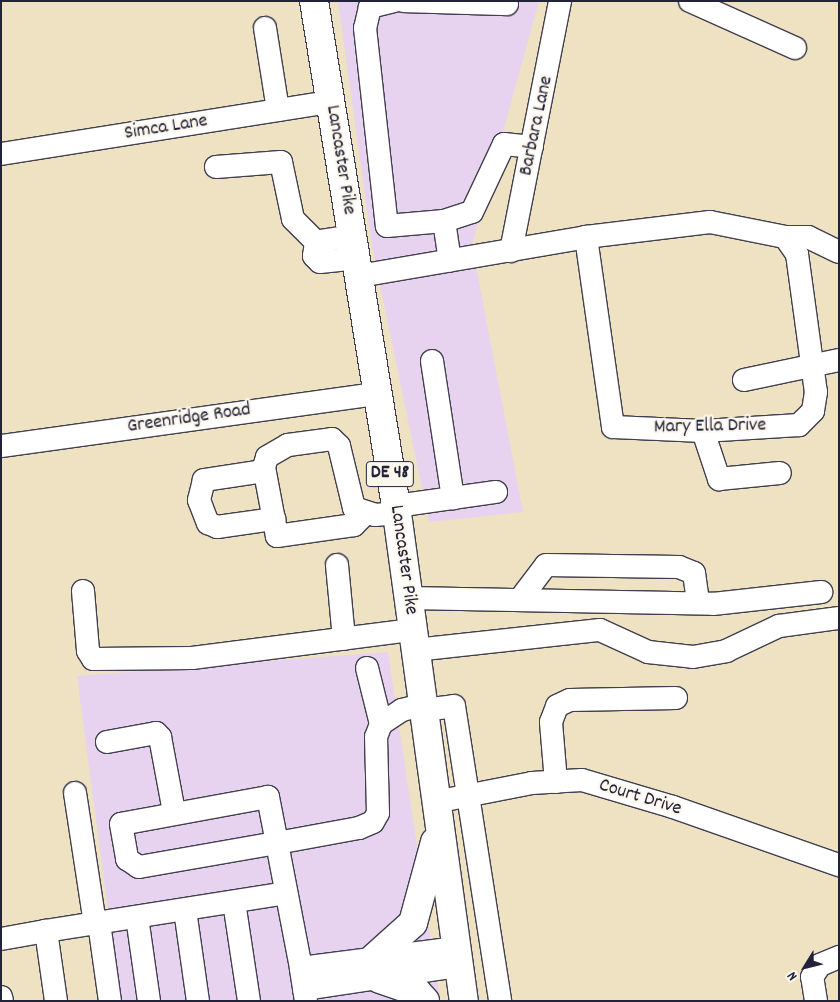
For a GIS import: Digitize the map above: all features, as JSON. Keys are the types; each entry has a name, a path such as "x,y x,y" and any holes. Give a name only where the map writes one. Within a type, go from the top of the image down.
{"main road":[{"name":"Lancaster Pike","path":"314,1 396,510 438,831 464,1001"},
{"path":"425,1001 417,992 377,969 413,923 438,831"}],"street":[{"path":"394,1 370,7 365,28 387,226 444,221 472,212 504,144 532,146"},
{"path":"404,1 507,4"},
{"name":"Barbara Lane","path":"511,251 560,1"},
{"path":"690,1 795,48"},
{"path":"265,28 278,110"},
{"name":"Simca Lane","path":"1,154 330,102"},
{"path":"216,167 281,162 293,219 316,242 314,256 320,262 356,257 450,261 586,238 710,222 785,237 808,237 839,252"},
{"path":"444,221 450,261"},
{"name":"Mary Ella Drive","path":"586,238 613,427 703,431 800,425 813,410 812,364 797,254 785,237"},
{"path":"744,380 812,364 839,360"},
{"path":"432,361 453,498"},
{"name":"Greenridge Road","path":"1,446 377,394"},
{"path":"703,431 719,479 780,473"},
{"path":"365,514 349,501 339,446 332,438 275,449 267,457 264,471 277,536 354,524 365,514 496,492"},
{"path":"264,471 204,480 200,507 208,523 217,527 274,519"},
{"path":"337,565 344,639"},
{"path":"521,598 546,565 680,567 694,573 698,603"},
{"path":"83,591 88,651 93,659 192,658 344,639 414,640 600,630 648,652 694,658 726,651 779,626 839,618"},
{"path":"408,598 521,598 698,603 821,592"},
{"path":"367,668 381,724 376,738 378,813 373,822 276,843 139,867 131,864 121,824 174,812 268,797 276,843 304,986 377,969 457,957"},
{"path":"556,782 551,722 558,706 570,700 676,698"},
{"path":"381,724 402,710 454,706 500,1001"},
{"path":"106,742 156,733 160,737 174,812"},
{"name":"Court Drive","path":"435,802 469,795 582,780 673,807 839,865"},
{"path":"75,793 110,1001"},
{"path":"1,939 286,893"},
{"path":"234,902 249,1001"},
{"path":"185,910 198,1001"},
{"path":"137,917 149,1001"},
{"path":"46,931 56,1001"},
{"path":"816,1001 812,977 820,965 839,957"}],"shaded area":[{"path":"338,1 539,1 472,245 523,512 429,522 372,246"},
{"path":"388,652 440,1001 120,1001 77,676"}]}
